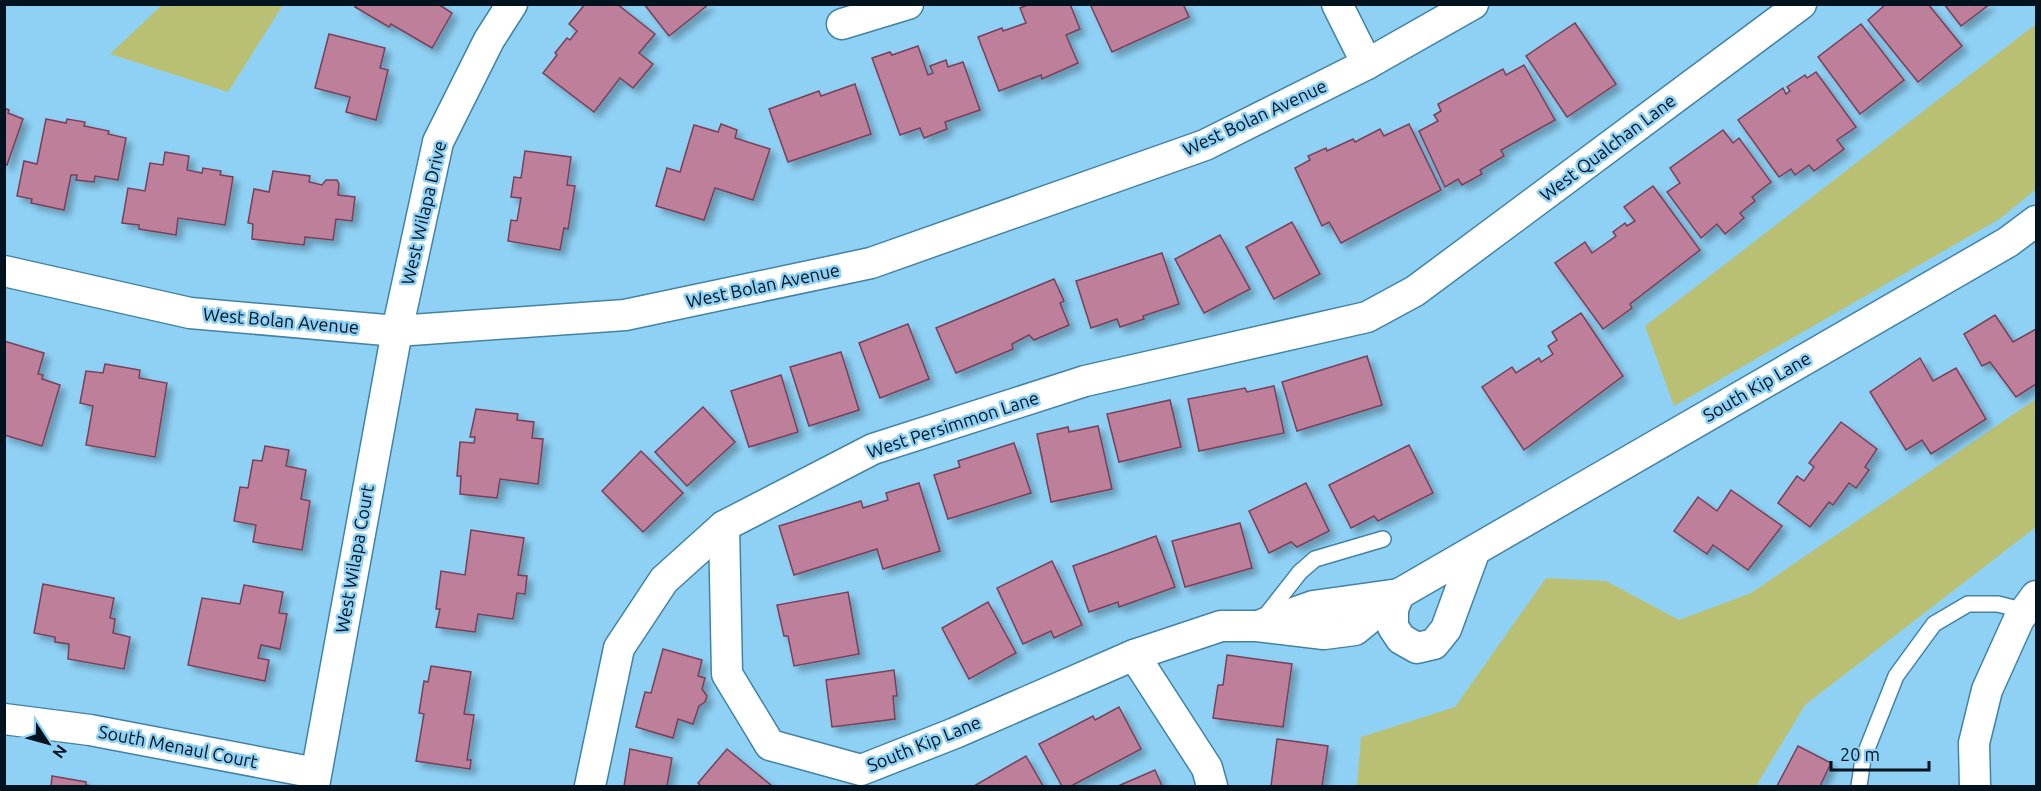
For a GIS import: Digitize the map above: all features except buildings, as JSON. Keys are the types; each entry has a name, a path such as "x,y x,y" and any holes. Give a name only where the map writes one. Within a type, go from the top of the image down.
{"street":[{"name":"West Wilapa Drive","path":"397,331 438,142 489,40 512,4"},
{"path":"842,24 908,4"},
{"path":"1337,4 1367,64"},
{"name":"West Bolan Avenue","path":"4,272 190,313 397,331 625,315 871,263 1204,145 1367,64 1473,4"},
{"name":"West Qualchan Lane","path":"1415,291 1802,4"},
{"name":"South Kip Lane","path":"724,526 727,674 770,745 860,778 955,733 1134,655 1221,626 1257,626 1313,606 1399,594 1997,248 2037,221"},
{"name":"West Persimmon Lane","path":"590,786 619,648 664,580 724,526 873,449 1085,381 1367,317 1415,291"},
{"name":"West Wilapa Court","path":"315,780 397,331"},
{"path":"1399,594 1393,609 1393,627 1401,639 1417,648 1434,644 1446,628 1475,550"},
{"path":"1976,786 1974,743 1987,690 2019,619 2031,603"},
{"path":"1134,655 1207,768 1212,786"},
{"name":"South Menaul Court","path":"4,718 90,730 315,780"}],"lane":[{"path":"1257,626 1300,572 1316,559 1383,539"},
{"path":"1859,786 1863,759 1896,675 1934,624 1968,604 2031,603"}],"green space":[{"path":"163,4 283,5 228,92 110,54"},
{"path":"2036,24 2036,189 2001,218 1674,406 1645,326"},
{"path":"2036,399 2036,527 1805,705 1756,786 1357,786 1361,737 1455,707 1546,578 1606,581 1679,620 1751,593"}]}
